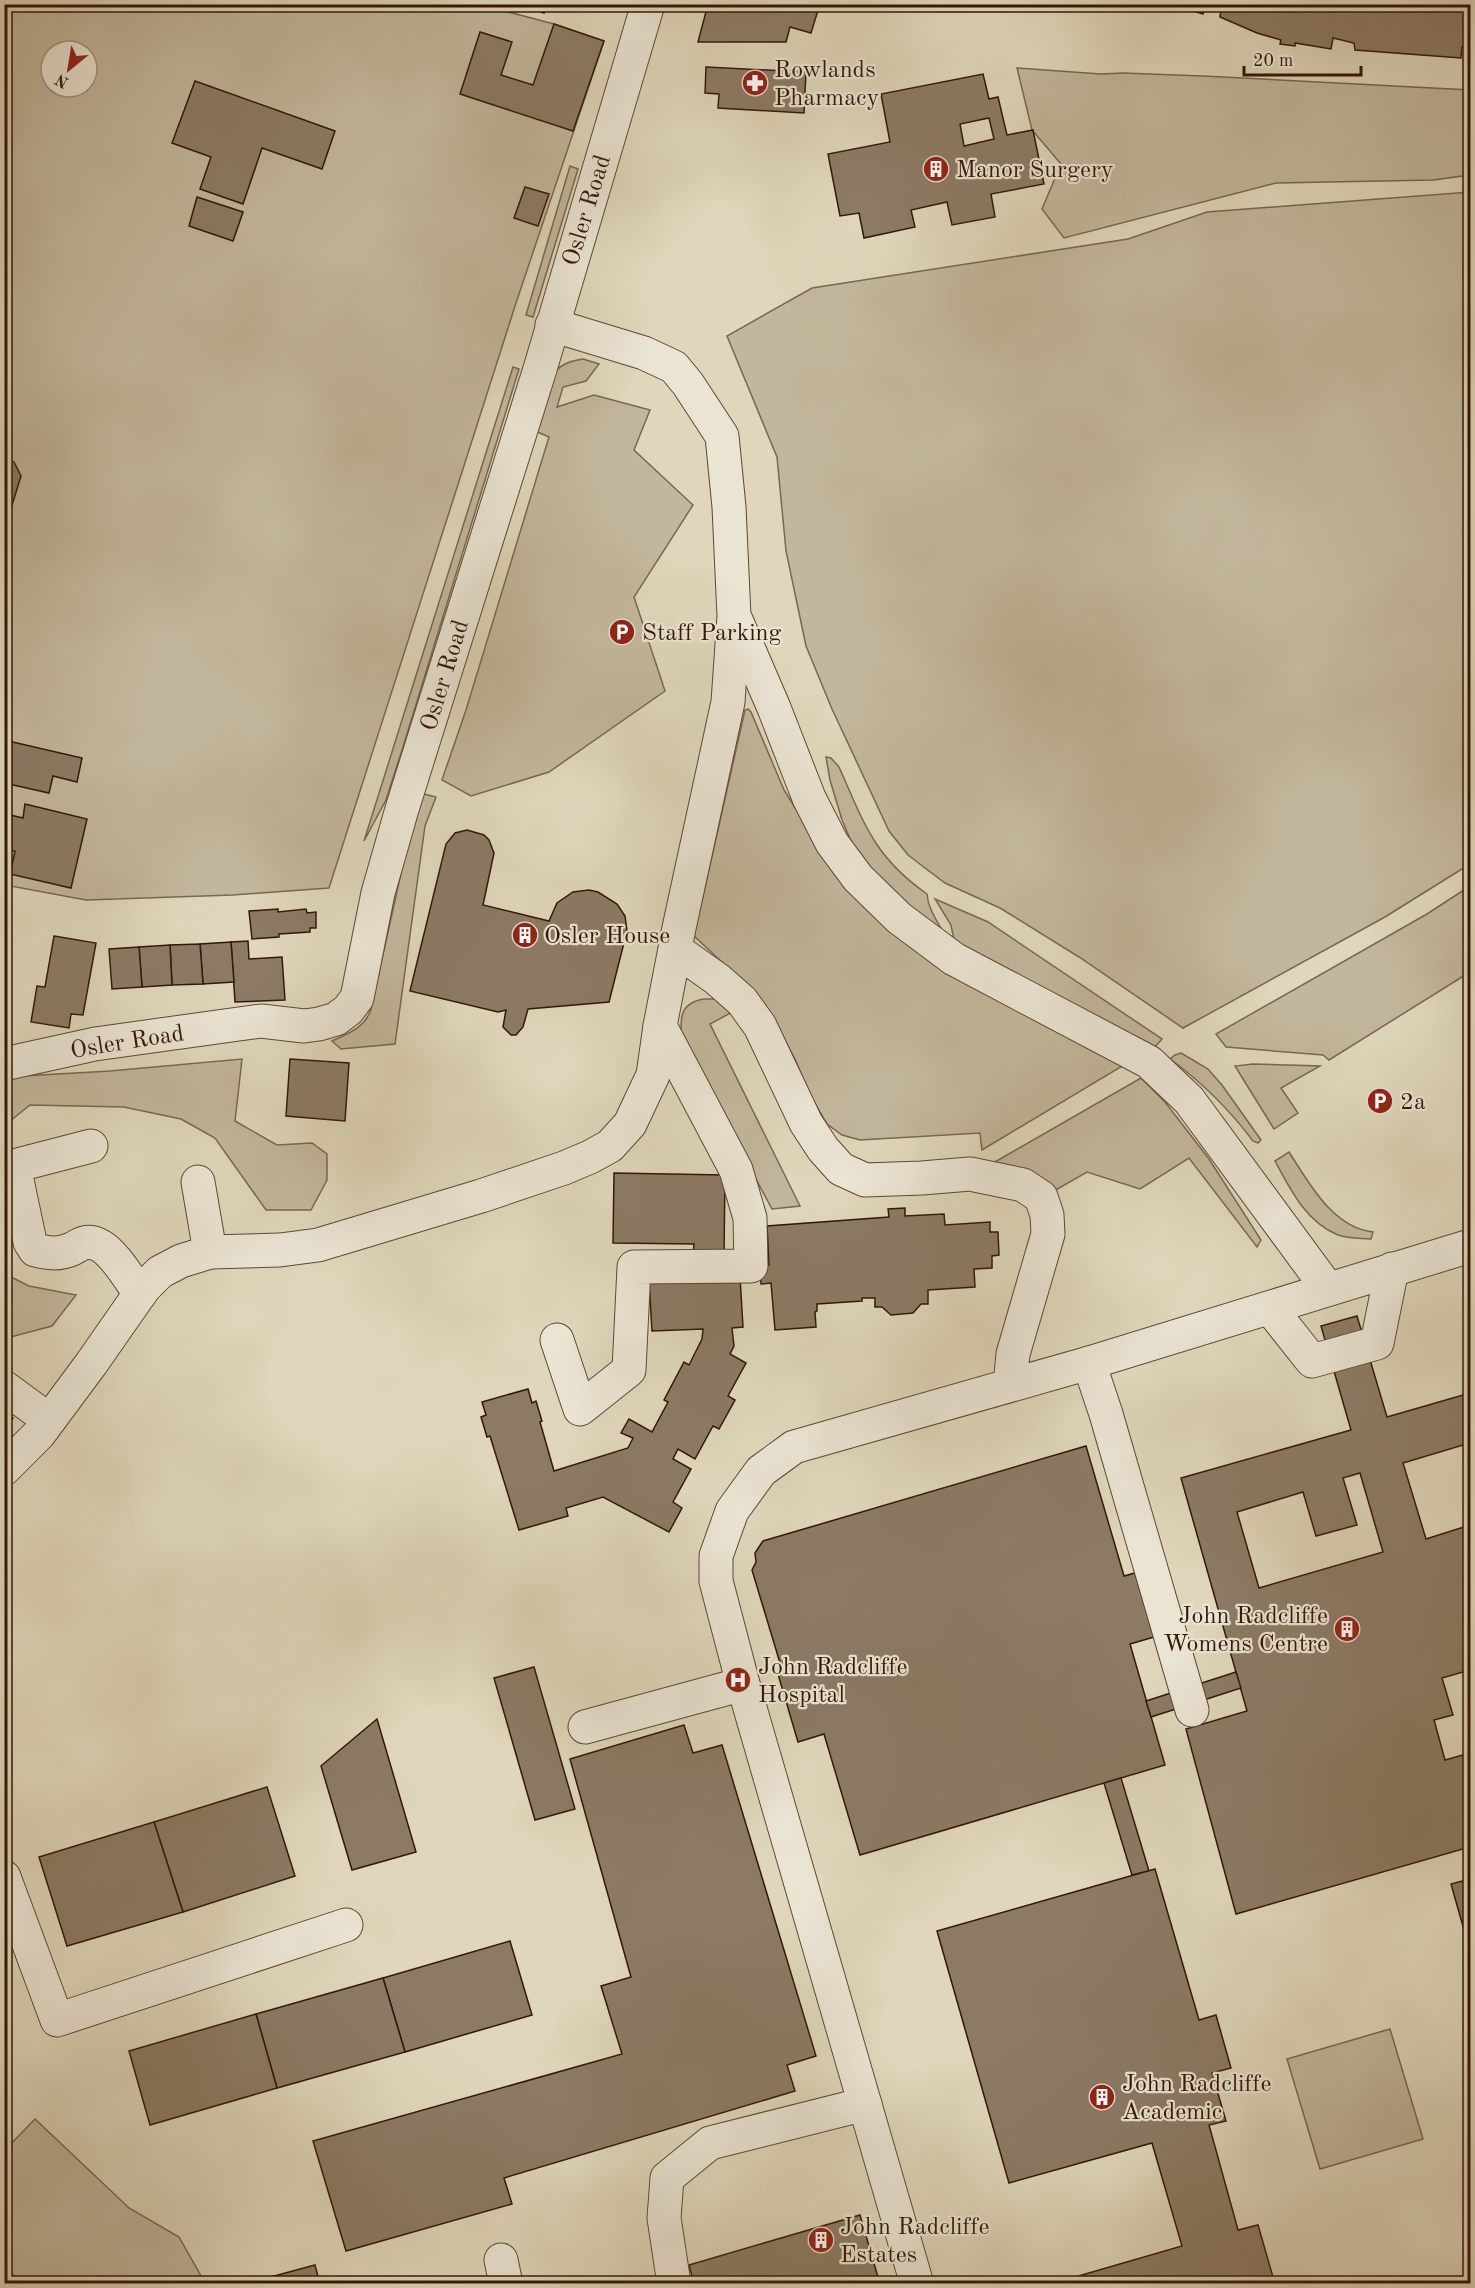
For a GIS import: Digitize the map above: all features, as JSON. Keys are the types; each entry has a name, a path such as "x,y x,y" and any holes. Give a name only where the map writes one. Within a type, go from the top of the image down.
{"street":[{"name":"Osler Road","path":"4,1064 95,1044 250,1023 304,1026 319,1024 336,1019 348,1010 357,998 378,893 402,809 552,325 648,4"},
{"path":"4,1469 49,1420 140,1294 160,1272 181,1261 210,1252 280,1250 318,1245 481,1196 590,1157 610,1146 630,1124 652,1075 679,928 728,702 734,616 729,507 722,436 674,367 644,353 552,325"},
{"path":"734,616 774,708 809,798 832,843 858,878 899,918 954,959 1149,1062 1189,1100 1328,1289"},
{"path":"676,950 717,979 742,1001 760,1026 806,1123 823,1149 841,1169 865,1180 970,1174 1023,1185 1041,1197 1047,1215 1048,1234 1013,1354 1010,1385"},
{"path":"557,1340 580,1409 629,1370 634,1267 751,1266 750,1218 736,1170 660,1026"},
{"path":"91,1146 14,1166 30,1242 35,1250 53,1254 86,1242 97,1243 113,1256 140,1294"},
{"path":"198,1182 210,1252"},
{"path":"917,2283 743,1684 716,1581 716,1556 732,1511 761,1471 795,1447 1089,1363 1470,1246"},
{"path":"1270,1308 1312,1361 1377,1343 1392,1269"},
{"path":"1089,1363 1192,1710"},
{"path":"4,1387 49,1420"},
{"path":"585,1727 743,1684"},
{"path":"4,1877 57,2020 346,1925"},
{"path":"674,2283 664,2218 667,2178 710,2143 865,2104"}],"shaded area":[{"path":"5,5 482,5 554,24 604,41 516,303 329,888 233,895 86,900 5,885"},
{"path":"1017,68 1101,74 1203,76 1470,90 1470,175 1433,180 1276,183 1064,238 1042,209 1061,164 1032,130"},
{"path":"570,166 578,169 533,317 526,315"},
{"path":"1470,192 1470,864 1385,917 1183,1028 1079,957 1000,908 945,883 908,855 889,831 832,709 806,646 786,551 777,457 727,336 812,288 1128,239 1207,212"},
{"path":"583,359 599,364 586,381 563,387 557,407 594,395 650,410 634,450 693,505 634,597 665,691 549,772 471,796 442,780 466,710 549,437 533,430 547,384 558,369 565,364"},
{"path":"513,367 519,369 403,747 386,800 364,841"},
{"path":"748,709 784,790 812,835 1124,1065 982,1150 980,1133 860,1140 842,1135 827,1124 810,1095 795,1059 775,1022 724,964 694,936 745,710"},
{"path":"826,757 831,758 839,767 864,822 882,852 909,880 927,894 932,911 946,938 928,925 857,855 842,820"},
{"path":"420,793 436,797 425,826 395,1044 341,1049 332,1041 361,1025 371,1009"},
{"path":"1470,886 1470,972 1329,1060 1323,1055 1226,1047 1216,1034 1427,914"},
{"path":"935,899 988,922 1162,1039 1154,1048 955,945 951,925"},
{"path":"704,999 717,999 736,1010 710,1024 800,1206 772,1209 682,1042 681,1020 685,1009 689,1004"},
{"path":"1181,1053 1208,1069 1222,1085 1261,1140 1258,1143 1253,1141 1215,1097 1170,1059"},
{"path":"242,1059 235,1121 277,1145 312,1143 327,1154 327,1180 311,1210 266,1210 215,1138 181,1119 124,1107 30,1105 5,1125 5,1077 110,1071"},
{"path":"1253,1064 1320,1066 1281,1088 1298,1113 1274,1129 1235,1066"},
{"path":"1141,1078 1165,1102 1209,1159 1261,1240 1257,1247 1189,1158 1140,1189 1087,1172 1054,1191 993,1163"},
{"path":"1289,1152 1314,1190 1334,1213 1359,1229 1373,1232 1371,1239 1338,1235 1317,1222 1308,1213 1293,1193 1275,1161"},
{"path":"5,1274 29,1286 76,1295 52,1326 7,1338 4,1336"},
{"path":"1390,2029 1423,2139 1320,2169 1287,2059"},
{"path":"35,2119 129,2208 179,2237 205,2283 20,2283 5,2265 5,2150"}],"building":[{"path":"519,4 546,4 544,13"},
{"path":"708,4 812,4 819,7 811,33 790,27 786,42 698,42"},
{"path":"1171,4 1470,4 1470,48 1462,47 1461,58 1355,50 1354,43 1333,38 1331,49 1295,43 1295,46 1280,44 1281,40 1257,33 1220,17 1221,9 1205,6 1203,14"},
{"path":"554,24 604,41 573,131 460,94 480,32 512,42 501,75 533,85"},
{"name":"Rowlands Pharmacy","path":"706,67 806,72 804,113 718,108 719,94 705,93"},
{"name":"Manor Surgery","path":"983,74 989,99 998,97 1007,135 1033,130 1044,184 991,194 995,217 952,225 947,202 911,210 915,227 864,238 859,213 840,216 828,154 890,142 881,94","holes":["989,118 994,139 964,146 960,124"]},
{"path":"195,81 335,131 322,169 262,148 243,204 200,189 211,157 172,143"},
{"path":"525,187 549,194 538,226 514,218"},
{"path":"197,197 243,212 233,241 189,226"},
{"path":"5,459 14,462 21,476 9,515 4,513"},
{"path":"4,740 82,758 77,782 53,776 49,793 4,783"},
{"path":"25,804 87,819 71,888 10,874 15,851 4,849 4,842 10,815 23,818"},
{"name":"Osler House","path":"467,830 484,835 489,840 494,853 483,905 549,921 557,903 573,892 589,890 598,892 617,904 625,916 627,931 609,1002 528,1009 523,1027 516,1035 511,1035 503,1027 506,1010 498,1012 410,991 446,844 455,833"},
{"path":"278,909 278,912 306,909 307,913 316,912 316,928 310,928 310,932 252,939 249,911"},
{"path":"54,936 96,943 83,1015 71,1014 69,1028 31,1022 37,986 45,987"},
{"path":"248,941 249,959 282,957 285,1000 235,1002 231,942"},
{"path":"231,942 234,982 203,984 200,944"},
{"path":"200,944 203,984 172,985 170,945"},
{"path":"170,945 172,985 142,987 139,947"},
{"path":"139,947 142,987 112,989 109,949"},
{"path":"290,1059 349,1063 345,1121 286,1116"},
{"path":"614,1173 725,1175 724,1256 693,1256 694,1244 613,1243"},
{"path":"905,1208 905,1216 944,1214 945,1225 990,1222 990,1232 998,1232 999,1255 992,1256 992,1268 974,1269 975,1287 928,1290 928,1304 921,1304 913,1313 891,1315 882,1307 875,1307 875,1298 862,1298 862,1301 817,1304 816,1327 775,1330 771,1283 761,1284 760,1265 769,1265 767,1226 889,1217 888,1209"},
{"path":"740,1277 743,1327 732,1328 734,1346 730,1354 746,1363 728,1396 735,1400 719,1429 713,1426 695,1459 678,1449 673,1459 691,1469 673,1502 682,1508 669,1532 603,1497 566,1508 568,1516 519,1530 490,1436 487,1437 481,1417 486,1415 482,1402 528,1389 532,1403 536,1401 554,1471 628,1448 633,1438 621,1433 629,1419 652,1432 668,1402 664,1400 684,1362 689,1365 702,1339 703,1329 652,1331 649,1281"},
{"name":"John Radcliffe Womens Centre","path":"1357,1316 1387,1417 1470,1393 1470,1443 1403,1463 1426,1539 1470,1525 1470,1670 1442,1678 1453,1715 1434,1720 1445,1760 1470,1753 1470,1847 1236,1914 1186,1729 1247,1711 1181,1478 1351,1430 1321,1326","holes":["1360,1473 1383,1552 1259,1588 1237,1512 1303,1492 1316,1536 1357,1525 1343,1478"]},
{"path":"4,1411 13,1418 4,1429"},
{"path":"1086,1446 1124,1576 1135,1573 1154,1637 1130,1644 1165,1765 860,1855 824,1734 798,1742 778,1674 783,1673 752,1570 756,1562 755,1553 763,1541"},
{"path":"534,1667 575,1809 535,1820 494,1678"},
{"path":"1236,1672 1241,1688 1151,1717 1146,1701"},
{"path":"377,1719 416,1852 352,1870 321,1766"},
{"path":"684,1725 693,1753 722,1745 816,2056 787,2065 795,2091 504,2178 512,2204 346,2251 313,2141 622,2054 601,1986 631,1977 570,1759"},
{"path":"1121,1778 1149,1871 1132,1875 1104,1783"},
{"path":"267,1787 295,1876 183,1912 154,1822"},
{"path":"154,1822 183,1912 67,1946 39,1857"},
{"name":"John Radcliffe Academic","path":"1155,1869 1199,2020 1216,2015 1231,2068 1212,2073 1226,2121 1209,2125 1238,2230 1258,2225 1275,2284 1051,2284 1182,2246 1152,2143 1009,2183 937,1931"},
{"path":"1470,1879 1470,1951 1451,1884"},
{"path":"510,1941 532,2015 405,2052 383,1978"},
{"path":"383,1978 405,2052 277,2088 256,2014"},
{"path":"256,2014 277,2088 150,2125 129,2051"},
{"name":"John Radcliffe Estates","path":"860,2215 880,2284 694,2284 689,2265"},
{"path":"315,2265 320,2284 265,2284 263,2279"},
{"path":"1470,2278 1470,2284 1453,2284"}],"place":[{"name":"Rowlands Pharmacy","path":"755,83"},
{"name":"Manor Surgery","path":"936,169"},
{"name":"Staff Parking","path":"622,632"},
{"name":"Osler House","path":"525,935"},
{"name":"2a","path":"1380,1101"},
{"name":"John Radcliffe Womens Centre","path":"1347,1629"},
{"name":"John Radcliffe Hospital","path":"738,1680"},
{"name":"John Radcliffe Academic","path":"1102,2097"},
{"name":"John Radcliffe Estates","path":"821,2240"}]}
